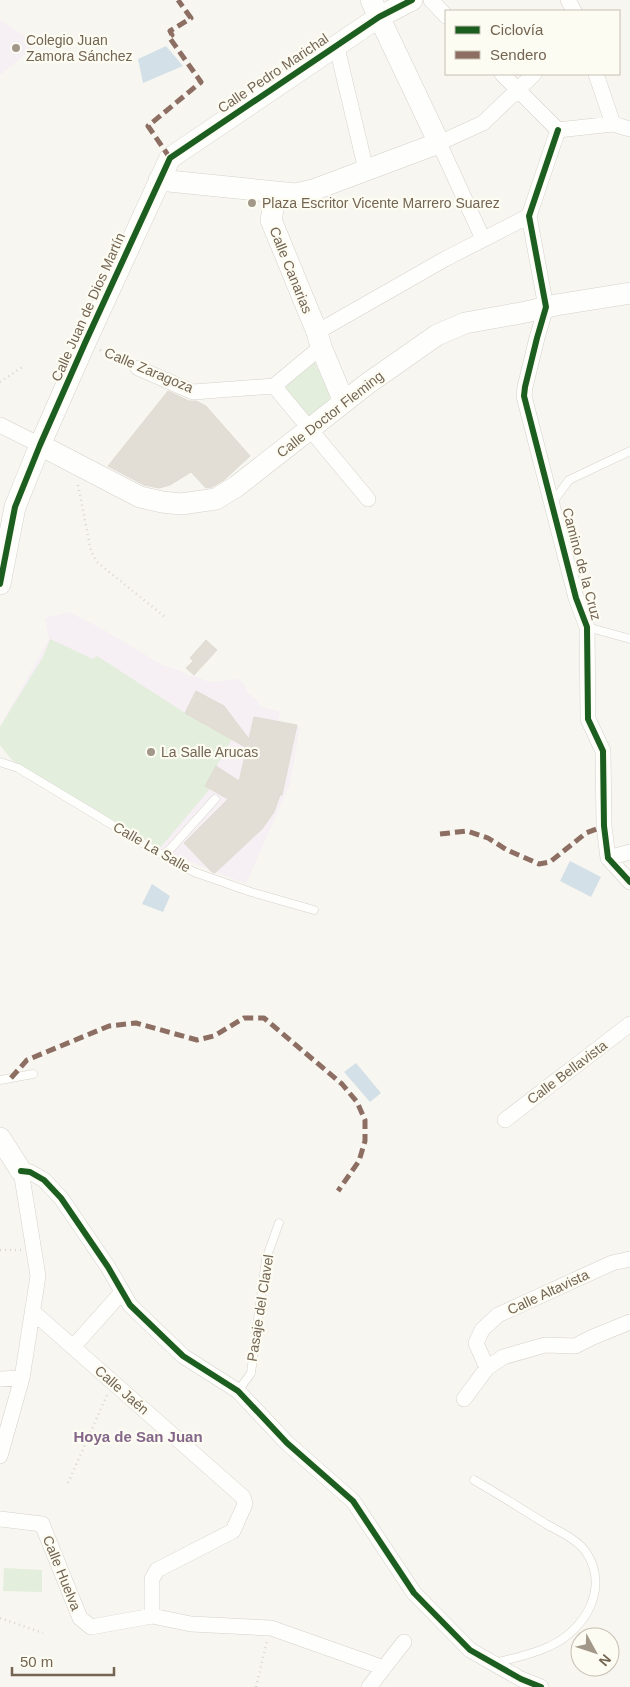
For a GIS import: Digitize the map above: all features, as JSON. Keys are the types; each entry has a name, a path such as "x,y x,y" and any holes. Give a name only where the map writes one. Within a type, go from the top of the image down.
{"street":[{"name":"Calle Pedro Marichal","path":"159,180 170,158 334,47 375,8 412,0"},
{"path":"431,0 445,15"},
{"path":"375,8 483,239"},
{"path":"334,47 338,52 366,170"},
{"path":"503,75 558,130"},
{"path":"159,180 276,193 296,194 313,190 439,143 484,123 533,75"},
{"path":"596,75 612,124"},
{"path":"558,130 612,124 630,129"},
{"path":"546,307 529,216 558,130"},
{"name":"Calle Juan de Dios Martín","path":"40,445 159,180"},
{"name":"Calle Canarias","path":"276,193 271,220 344,402"},
{"path":"368,500 274,386 319,340 445,258 529,216"},
{"name":"Calle Doctor Fleming","path":"40,445 140,497 181,504 216,499 237,486 344,402 437,335 465,323 630,293"},
{"name":"Camino de la Cruz","path":"546,307 524,396 576,598 587,627 588,719 603,751 604,826 608,858"},
{"name":"Calle Zaragoza","path":"138,368 193,392 274,386"},
{"path":"0,425 40,445 14,507 0,584"},
{"path":"630,852 608,858 630,882"},
{"name":"Calle Bellavista","path":"505,1120 630,1024"},
{"path":"0,1138 21,1171 38,1276 22,1378 0,1456"},
{"path":"21,1171 30,1172 44,1180 61,1198 108,1267 130,1306 183,1356 238,1391 287,1443 353,1501 414,1593 470,1650 521,1680 541,1687"},
{"name":"Calle Altavista","path":"487,1368 476,1343 482,1330 498,1315 612,1263 630,1259"},
{"path":"73,1347 122,1292"},
{"name":"Calle Jaén","path":"32,1311 243,1497 244,1504 233,1531 157,1570 152,1579 152,1616"},
{"path":"464,1399 487,1368 503,1357 545,1345 575,1346 630,1322"},
{"path":"0,1379 22,1378"},
{"name":"Calle Huelva","path":"0,1519 42,1524 80,1618 91,1627 152,1616 191,1624 271,1628 384,1668"},
{"path":"369,1687 404,1642"}],"lane":[{"path":"552,503 569,480 630,450"},
{"path":"587,627 630,639"},
{"name":"Calle La Salle","path":"0,762 18,768 194,872 251,892 314,910"},
{"path":"164,856 216,798"},
{"path":"0,1080 33,1074"},
{"name":"Pasaje del Clavel","path":"238,1391 251,1373 266,1259 279,1224"},
{"path":"474,1480 571,1539 586,1552 594,1572 595,1592 589,1611 575,1629 551,1646 494,1664"}],"path":[{"path":"0,382 24,366"},
{"path":"74,464 90,551 98,562 165,617"},
{"path":"0,1250 33,1250"},
{"path":"68,1483 113,1382"},
{"path":"0,1618 43,1633"},
{"path":"256,1687 271,1628"}],"shaded area":[{"name":"Colegio Juan Zamora Sánchez","path":"0,20 37,44 0,75"},
{"path":"166,46 183,66 143,83 138,59"},
{"name":"La Salle Arucas","path":"69,612 104,630 162,665 181,671 189,677 194,675 206,681 214,682 239,679 244,684 248,693 257,700 259,706 280,712 278,722 300,727 290,784 246,884 163,851 12,760 0,745 0,726 49,639 45,618"},
{"path":"570,861 601,877 591,897 560,881"},
{"path":"152,884 170,896 163,912 142,904"},
{"path":"356,1063 381,1093 370,1102 344,1072"}],"green space":[{"path":"315,362 330,396 328,404 312,418 305,416 285,392 286,381"},
{"path":"50,639 93,659 97,656 185,713 232,739 205,786 210,789 160,848 12,760 0,745 0,727 43,657"},
{"path":"4,1568 42,1570 42,1592 3,1591"}],"building":[{"path":"168,391 189,401 196,401 206,406 250,456 224,480 212,487 206,488 191,472 170,485 159,488 144,485 108,466"},
{"path":"206,640 217,650 194,675 186,668 193,661 190,658"},
{"path":"196,691 224,706 249,739 254,717 297,725 282,795 280,795 274,812 262,829 215,873 184,843 228,799 205,786 216,766 239,781 247,748 185,713"}],"marked path":[{"path":"170,158 148,126 201,82 169,37 172,35 170,31 191,18 178,0"},
{"path":"440,834 467,831 488,838 507,850 539,864 550,862 586,833 604,826"},
{"path":"11,1078 27,1060 109,1026 136,1023 197,1040 214,1036 244,1018 264,1018 342,1084 357,1102 365,1120 365,1141 359,1161 338,1191"}],"cycle path":[{"path":"0,584 15,507 85,343 170,158 379,17 412,0"},
{"path":"558,130 529,216 546,307 524,396 576,598 587,627 588,719 603,751 604,826 608,858 630,882"},
{"path":"21,1171 30,1172 44,1180 61,1198 108,1267 130,1305 183,1356 238,1391 287,1443 353,1501 414,1593 470,1650 521,1679 541,1687"}],"place":[{"name":"Colegio Juan Zamora Sánchez","path":"16,48"},
{"name":"Plaza Escritor Vicente Marrero Suarez","path":"252,203"},
{"name":"La Salle Arucas","path":"151,752"}],"district":[{"name":"Hoya de San Juan","path":"138,1437"}]}
